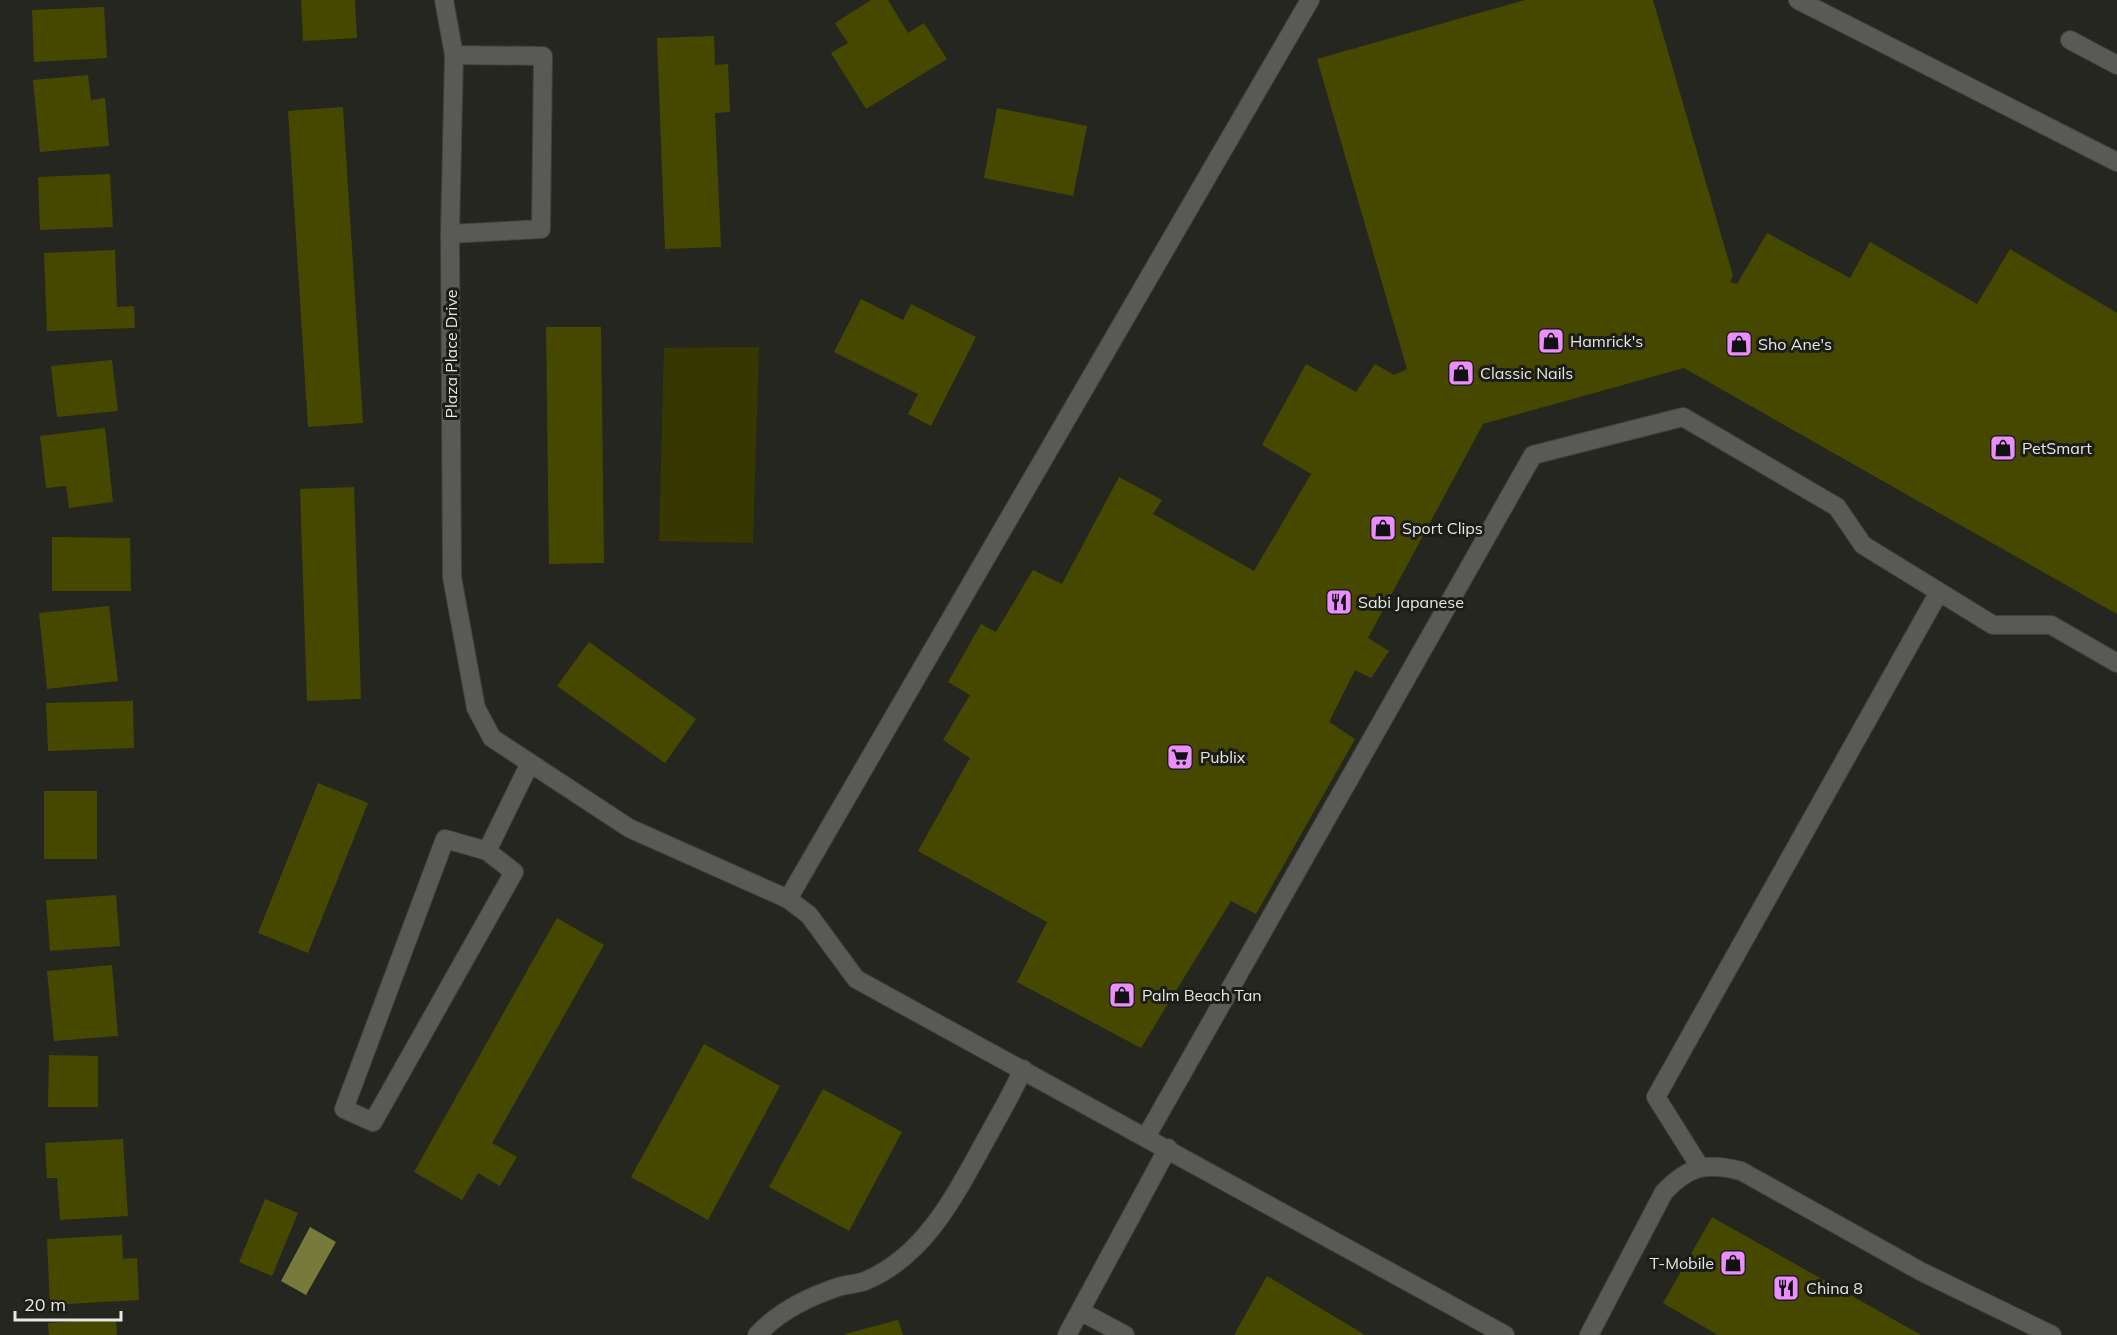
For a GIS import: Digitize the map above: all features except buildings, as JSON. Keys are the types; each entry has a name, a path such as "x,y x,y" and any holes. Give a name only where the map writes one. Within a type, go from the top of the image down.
{"street":[{"name":"Plaza Place Drive","path":"444,0 454,55 450,234 452,577 476,708 492,738 629,828 788,899 808,915 856,979 1168,1148 1505,1335"},
{"path":"788,899 1310,0"},
{"path":"1798,0 2117,162"},
{"path":"2070,40 2117,65"},
{"path":"450,234 542,229 543,56 454,55"},
{"path":"1146,1137 1533,455 1683,417 1837,507 1863,545 1993,625 2051,625 2117,663"},
{"path":"1700,1167 1656,1097 1939,592"},
{"path":"487,851 530,763"},
{"path":"445,839 487,851 514,872 373,1122 344,1109 445,839"},
{"path":"757,1335 784,1312 812,1296 864,1281 891,1266 916,1245 939,1220 958,1193 1011,1099 1023,1069"},
{"path":"1066,1335 1168,1148"},
{"path":"1589,1335 1664,1192 1679,1177 1700,1167 1721,1166 1742,1171 1922,1272 2052,1335"},
{"path":"1080,1311 1125,1335"}],"shaded area":[{"path":"759,347 753,543 659,541 664,348"},
{"path":"310,1227 336,1242 306,1295 281,1281"}],"place":[{"name":"Hamrick's","path":"1551,341"},
{"name":"Sho Ane's","path":"1739,344"},
{"name":"Classic Nails","path":"1461,373"},
{"name":"PetSmart","path":"2003,448"},
{"name":"Sport Clips","path":"1383,528"},
{"name":"Sabi Japanese","path":"1339,602"},
{"name":"Publix","path":"1180,757"},
{"name":"Palm Beach Tan","path":"1122,995"},
{"name":"T-Mobile","path":"1733,1263"},
{"name":"China 8","path":"1786,1288"}]}
